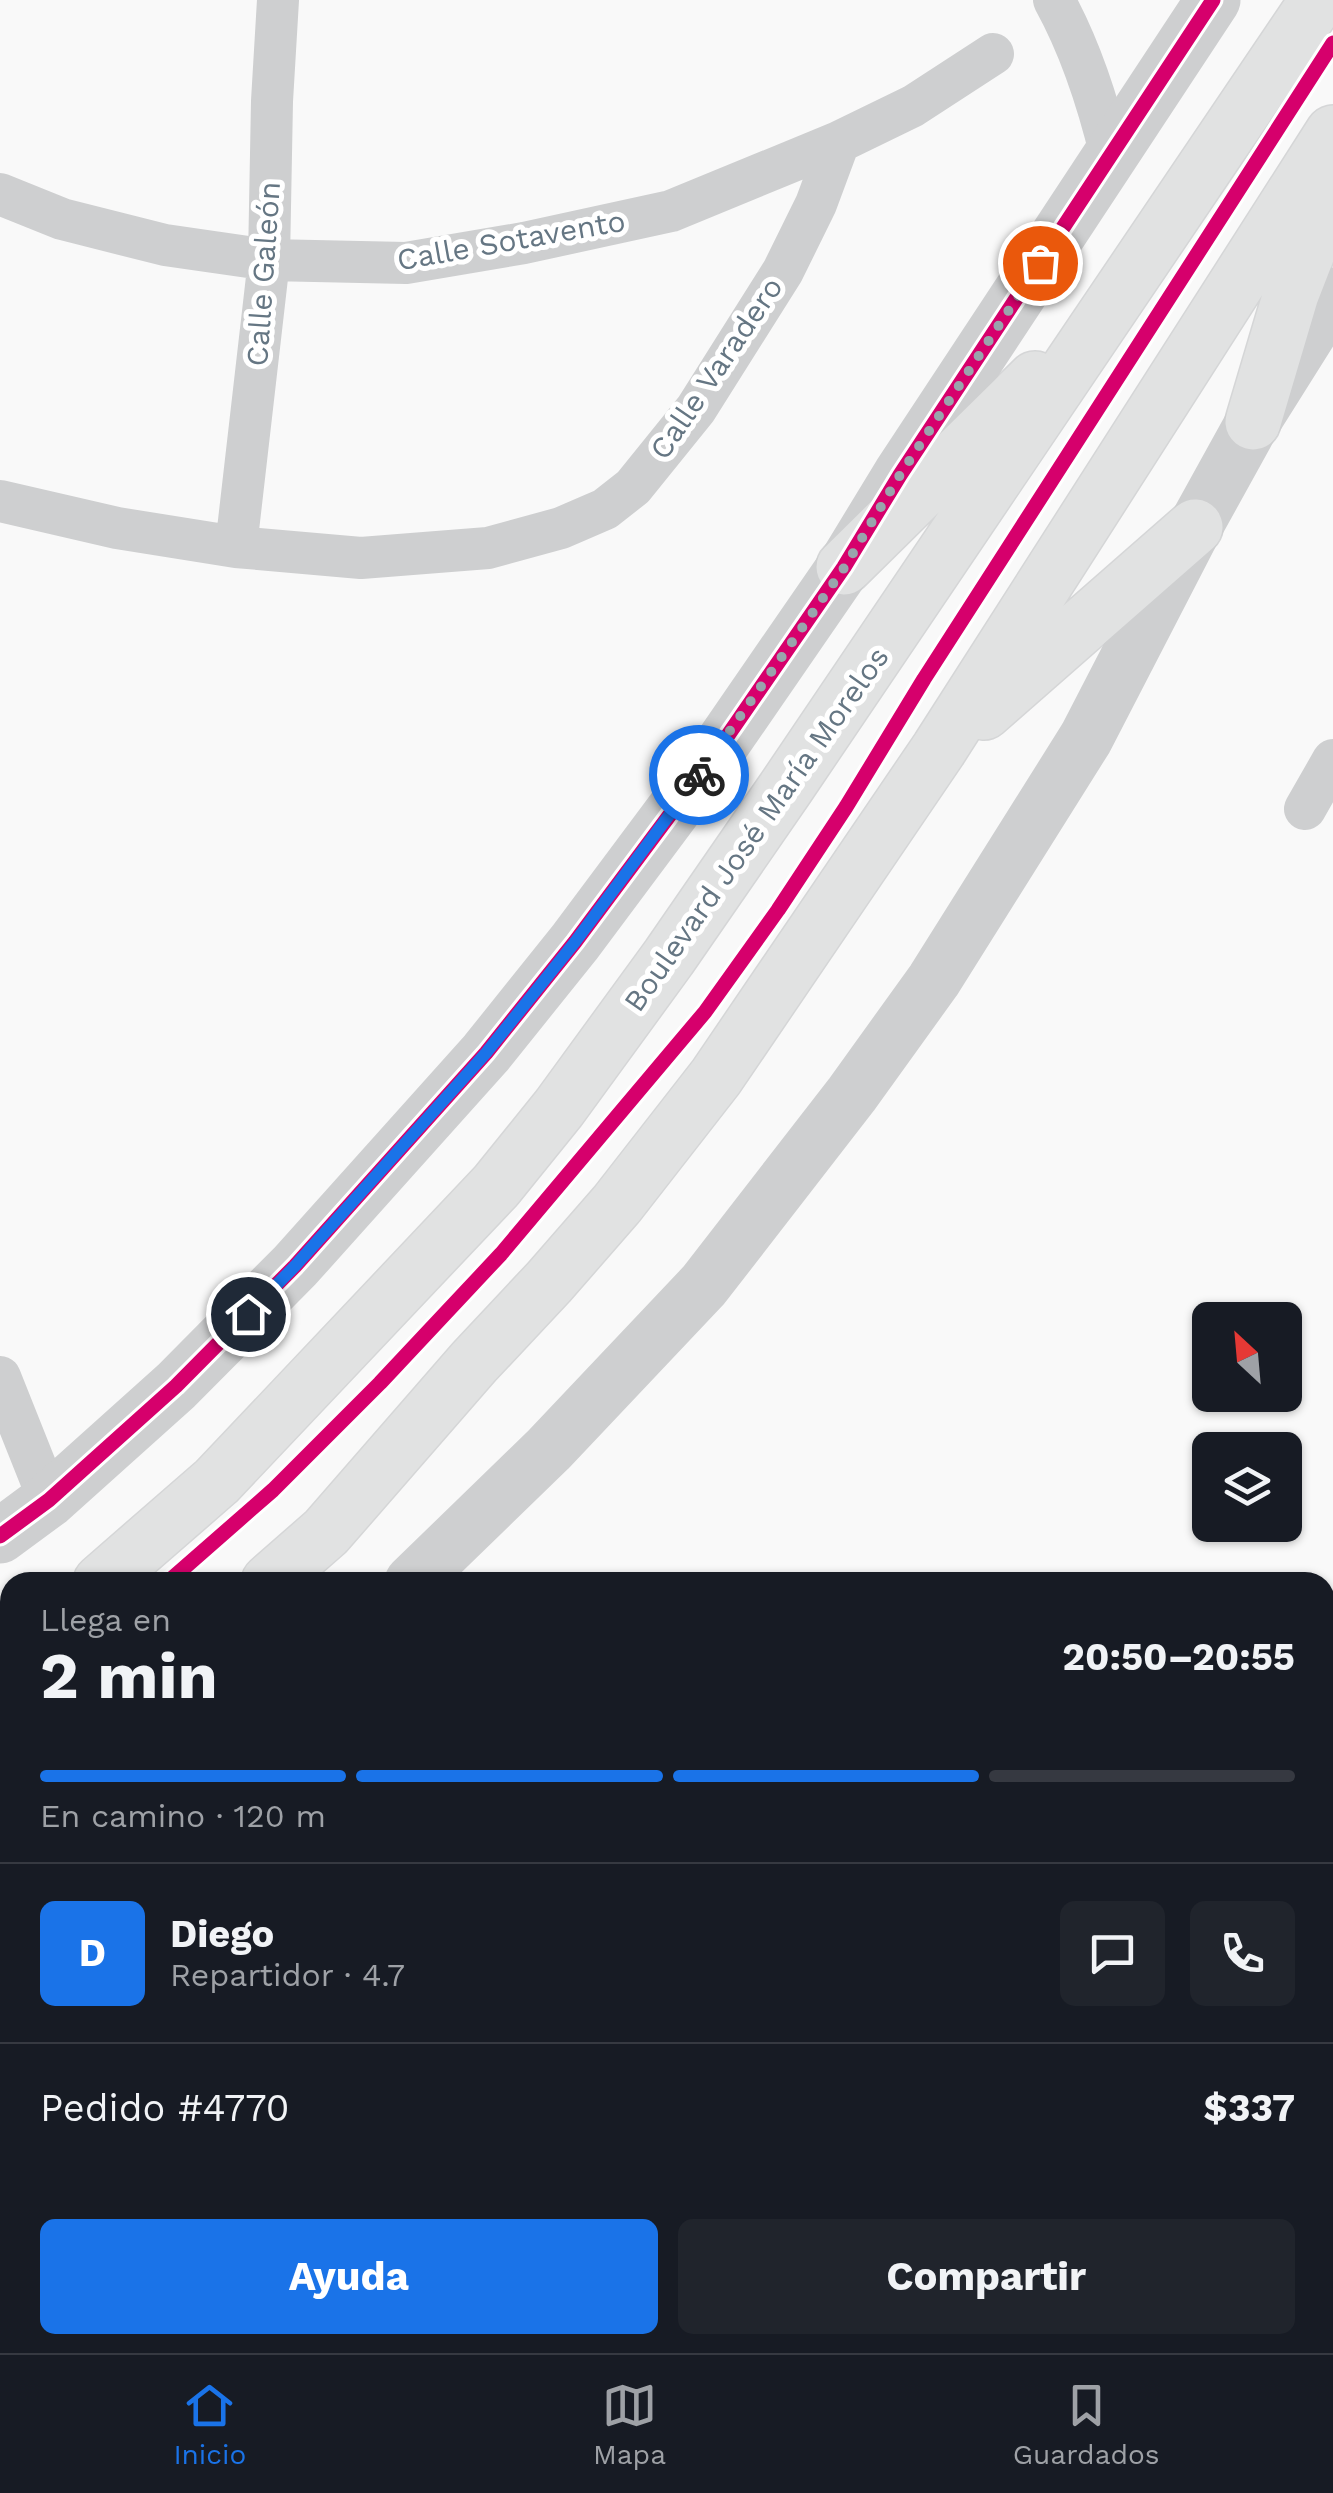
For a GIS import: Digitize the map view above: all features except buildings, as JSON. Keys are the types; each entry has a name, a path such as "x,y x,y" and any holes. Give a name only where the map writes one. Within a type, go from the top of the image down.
{"main road":[{"name":"Boulevard José María Morelos","path":"112,1572 217,1481 496,1186 560,1108 924,587 1307,17"},
{"path":"280,1572 326,1532 616,1204 716,1077 940,750 1333,133"},
{"path":"1253,422 1291,294 1333,186"},
{"path":"844,568 1119,296"},
{"path":"940,750 1195,527"},
{"path":"314,1572 360,1517 474,1362"}],"street":[{"name":"Calle Galeón","path":"236,547 269,260 278,0"},
{"path":"1054,0 1100,107 1111,156"},
{"path":"0,1536 49,1500 176,1386 295,1266 486,1053 575,942 713,757 844,568 910,460 1213,0"},
{"name":"Calle Sotavento","path":"0,194 62,218 165,245 269,260 406,263 524,243 671,211 839,142 913,106 993,54"},
{"name":"Calle Varadero","path":"0,501 117,528 236,547 361,558 488,548 560,528 605,508 633,487 696,408 783,271 816,204 839,142"},
{"path":"422,1572 549,1449 704,1285 852,1094 934,980 1086,738 1253,422 1333,295"},
{"path":"1305,809 1333,760"},
{"path":"1,1382 49,1500"}],"cycle path":[{"path":"0,1536 49,1500 176,1386 295,1266 486,1053 575,942 713,757 844,567 900,475 1213,0"},
{"path":"179,1572 273,1490 380,1383 501,1254 705,1012 846,807 924,679 1333,43"}],"way so far":[{"path":"699,775 844,568 900,475 1040,263"}],"route":[{"path":"248,1314 486,1053 575,942 699,775"}]}
